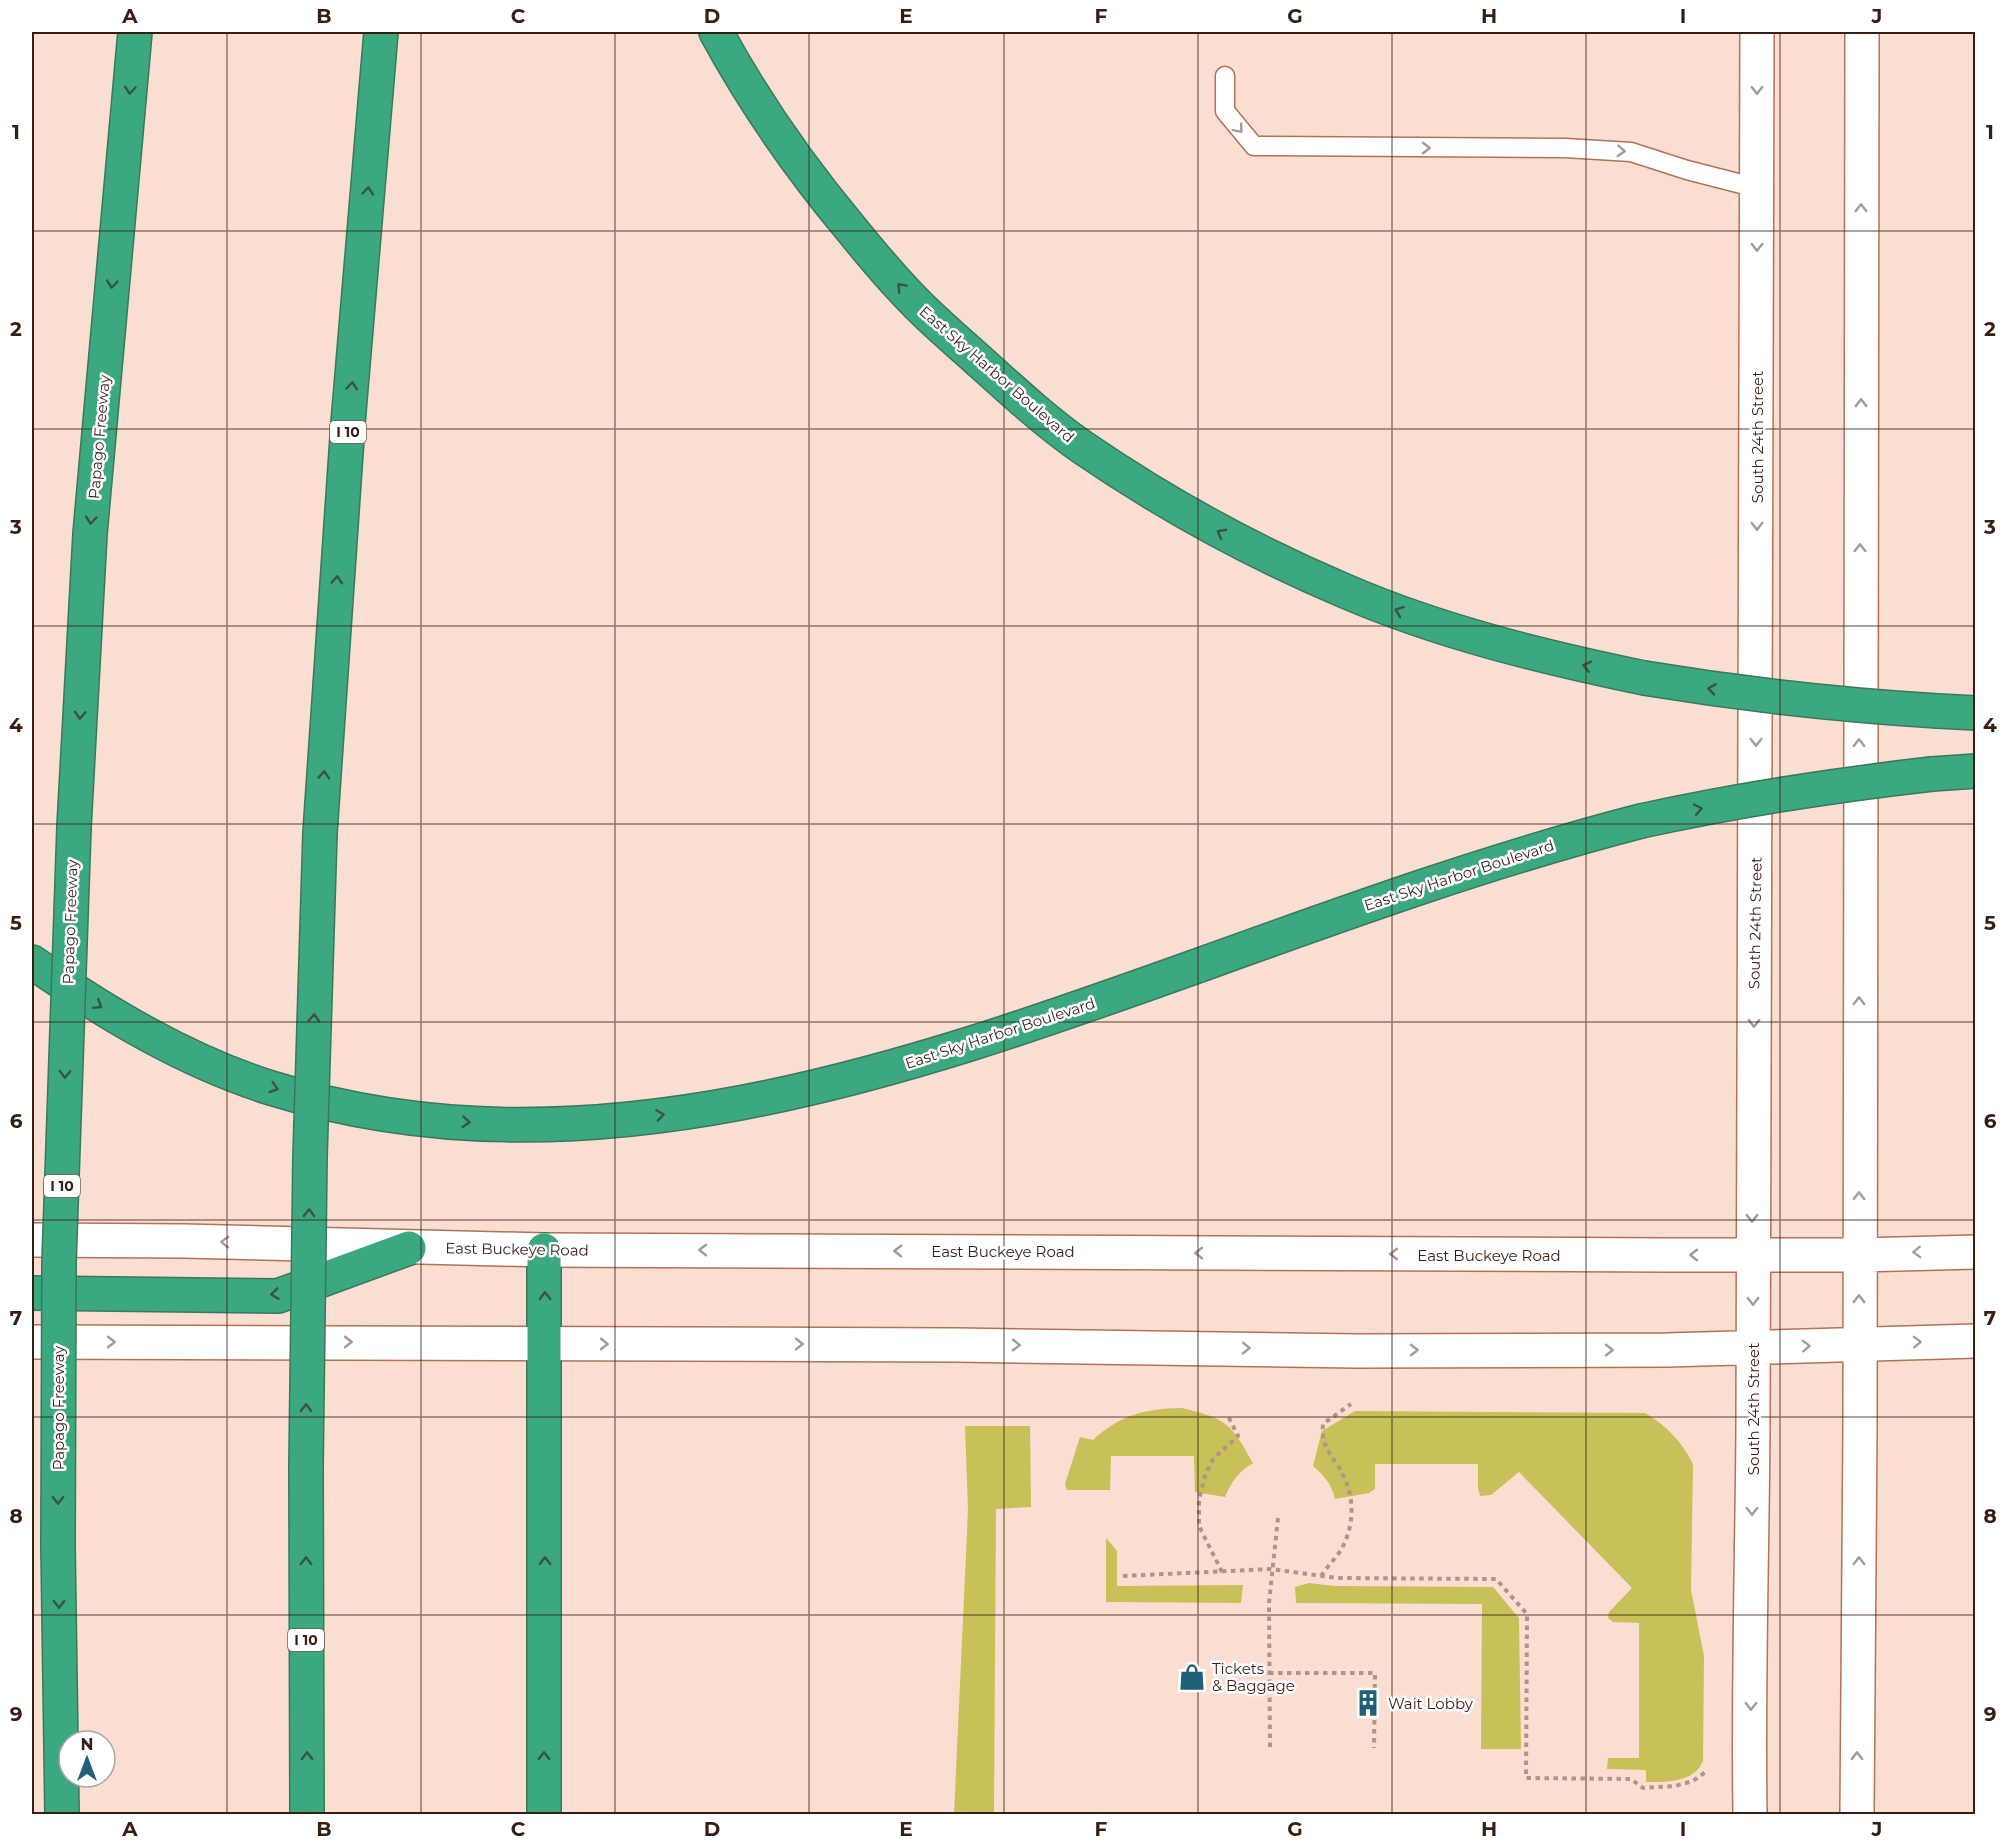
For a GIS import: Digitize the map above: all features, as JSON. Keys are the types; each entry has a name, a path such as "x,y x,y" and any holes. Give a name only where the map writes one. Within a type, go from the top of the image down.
{"highway":[{"name":"Papago Freeway","path":"62,1815 58,1546 59,1263 74,827 90,534 135,32"},
{"name":"I 10","path":"307,1815 306,1466 310,1157 320,833 348,435 381,32"},
{"name":"East Sky Harbor Boulevard","path":"716,32 770,123 823,195 875,258 917,303 1022,399 1080,446 1215,530 1348,593 1424,620 1506,645 1588,666 1644,678 1752,694 1882,708 1976,711"},
{"name":"East Sky Harbor Boulevard","path":"32,962 134,1027 198,1059 269,1087 346,1108 501,1125 573,1124 649,1117 728,1106 891,1069 985,1040 1467,871 1554,843 1641,821 1736,801 1824,787 1976,771"},
{"path":"32,1293 278,1296 409,1248"},
{"path":"544,1250 544,1815"}],"main road":[{"name":"South 24th Street","path":"1750,1815 1756,849 1757,32"},
{"path":"1857,1815 1862,32"},
{"name":"East Buckeye Road","path":"32,1240 184,1241 544,1250 1752,1256 1976,1252"},
{"path":"32,1342 957,1345 1356,1351 1666,1350 1976,1341"}],"lane":[{"path":"1225,76 1225,111 1254,146 1565,148 1631,152 1756,188"}],"path":[{"path":"1321,1576 1340,1552 1351,1526 1352,1499 1348,1482 1326,1450 1323,1424 1351,1404"},
{"path":"1222,1572 1199,1526 1198,1511 1205,1476 1213,1459 1238,1436 1227,1414"},
{"path":"1270,1747 1269,1603 1278,1518"},
{"path":"1123,1576 1271,1569 1337,1578 1496,1579 1527,1614 1526,1778 1631,1779 1643,1788 1675,1786 1693,1781 1707,1771"},
{"path":"1269,1673 1375,1673 1374,1748"}],"shaded area":[{"path":"1182,1408 1209,1416 1226,1425 1239,1439 1253,1463 1236,1477 1225,1497 1195,1492 1194,1456 1111,1456 1110,1490 1067,1490 1065,1484 1080,1437 1093,1440 1114,1424 1134,1415"},
{"path":"1355,1411 1645,1413 1673,1435 1693,1464 1691,1590 1704,1656 1703,1761 1693,1774 1679,1780 1646,1782 1646,1770 1607,1769 1608,1758 1639,1758 1639,1623 1613,1622 1608,1618 1609,1612 1632,1588 1519,1472 1491,1495 1480,1496 1478,1464 1375,1464 1375,1489 1369,1493 1335,1499 1327,1481 1313,1466 1322,1431"},
{"path":"965,1426 1030,1426 1031,1507 996,1509 994,1814 954,1814 968,1510"},
{"path":"1106,1538 1117,1551 1117,1586 1243,1585 1241,1603 1106,1602"},
{"path":"1309,1583 1335,1586 1493,1587 1519,1618 1521,1749 1481,1749 1482,1604 1296,1603 1295,1587"}],"place":[{"name":"Tickets & Baggage","path":"1192,1677"},
{"name":"Wait Lobby","path":"1368,1703"}]}
